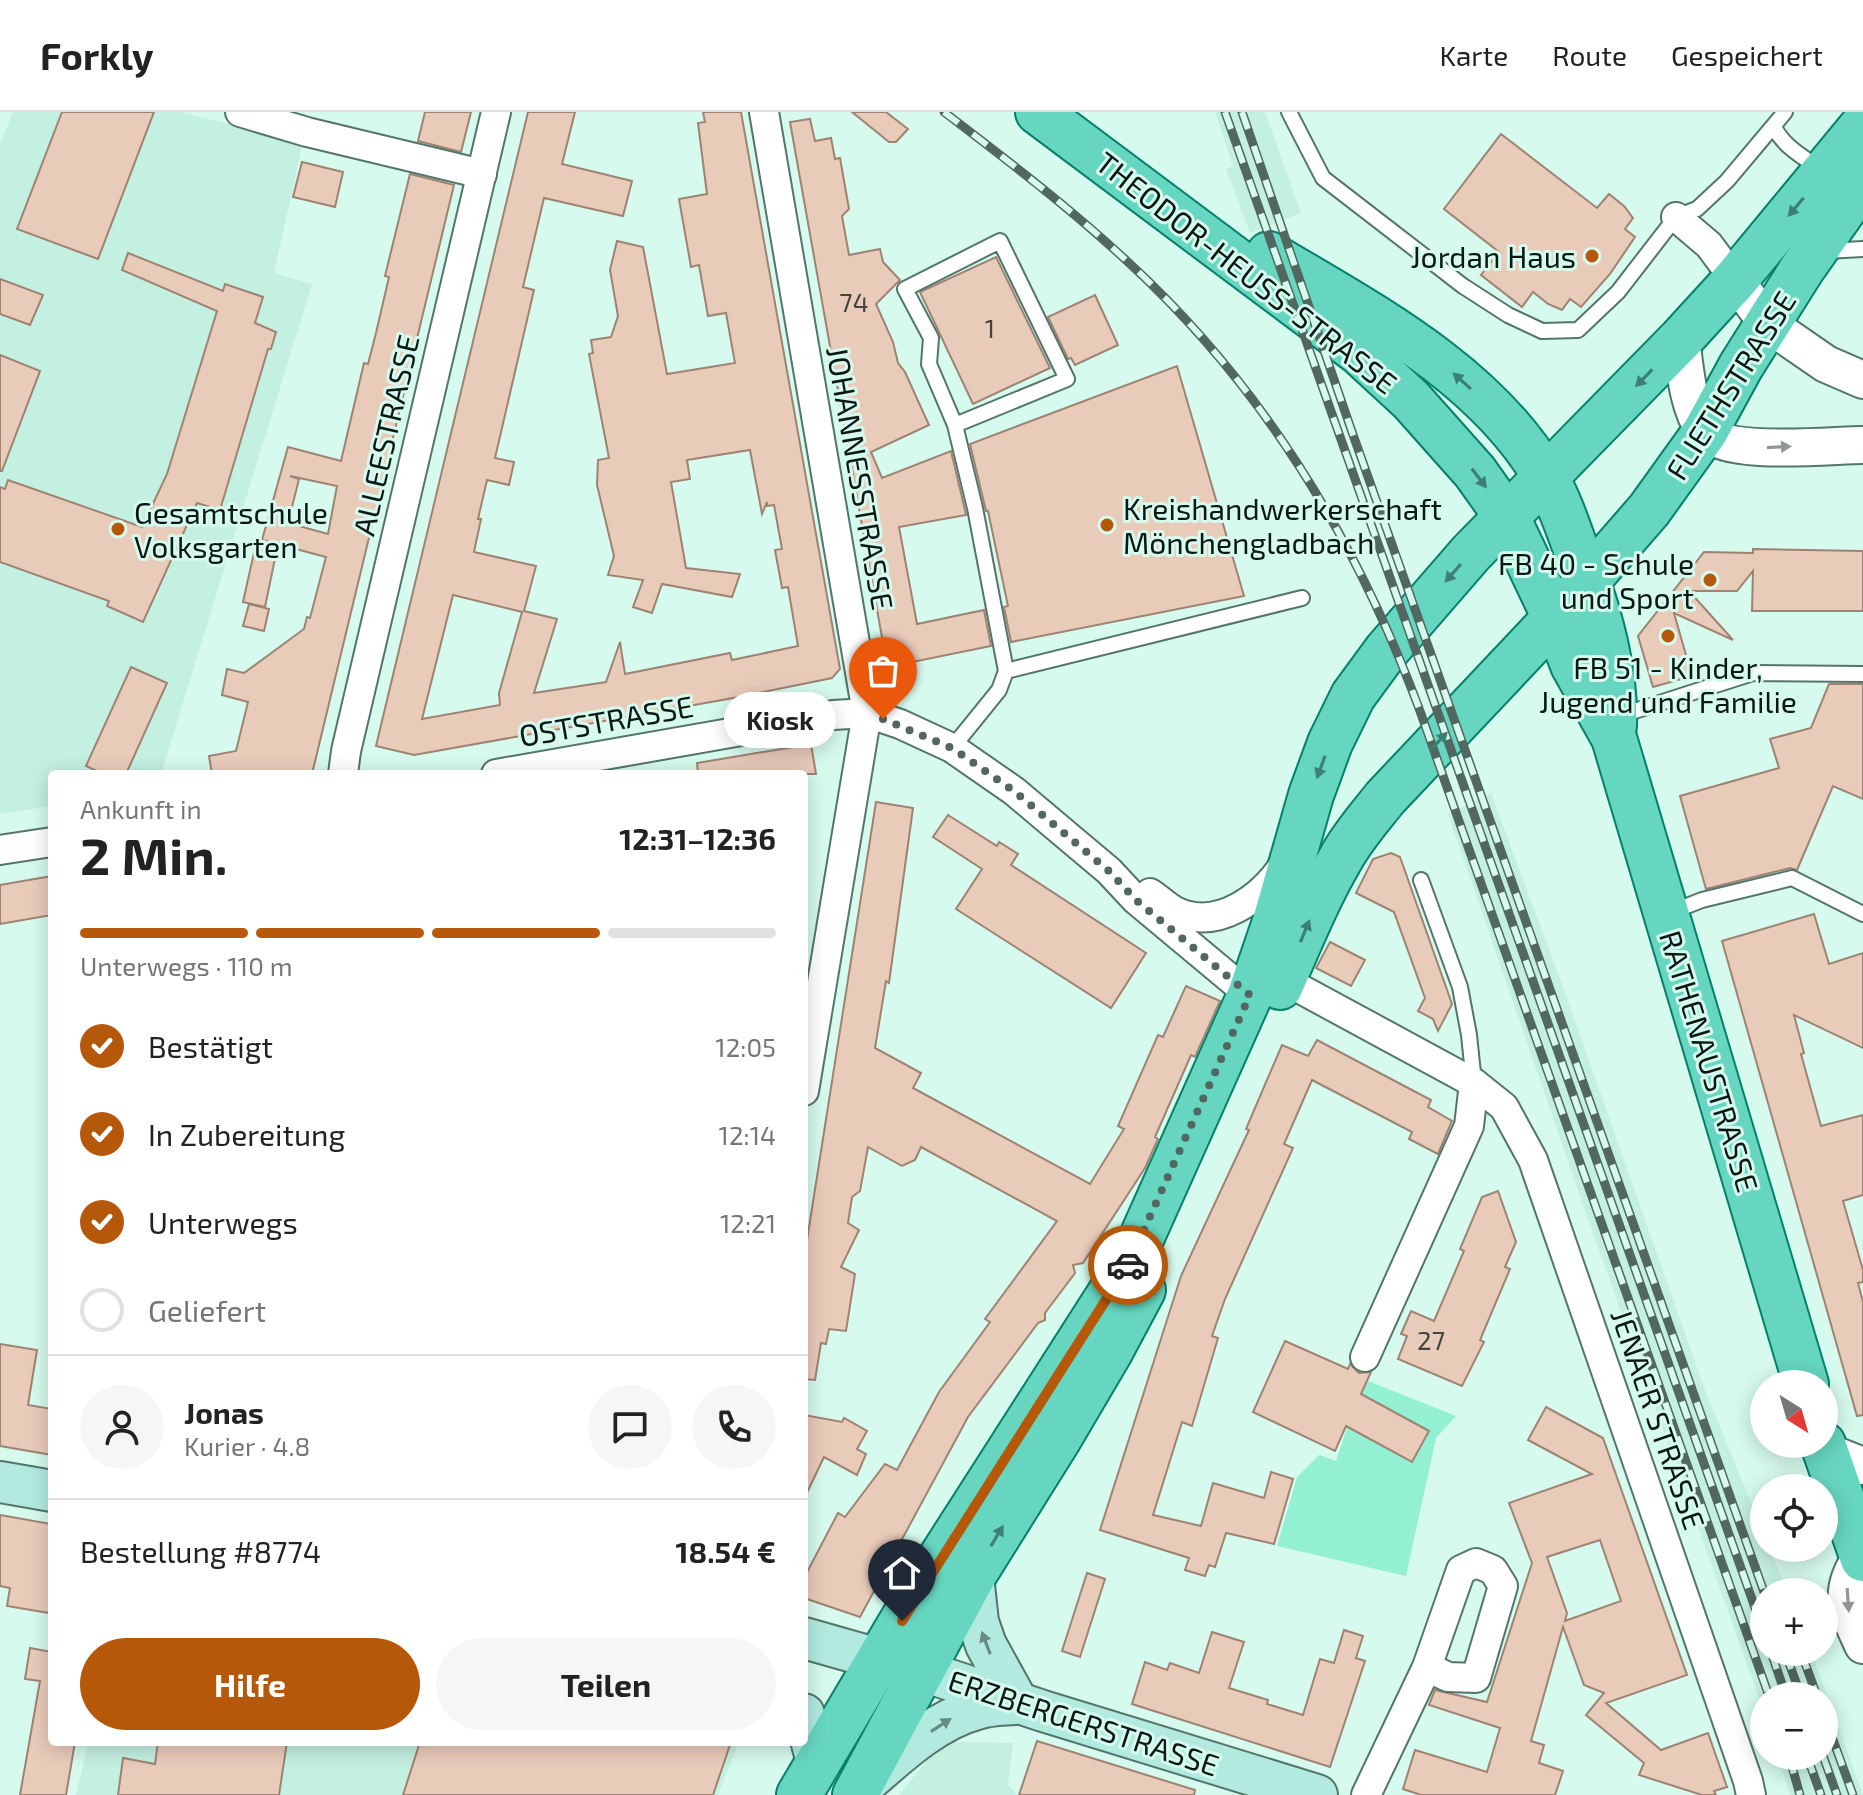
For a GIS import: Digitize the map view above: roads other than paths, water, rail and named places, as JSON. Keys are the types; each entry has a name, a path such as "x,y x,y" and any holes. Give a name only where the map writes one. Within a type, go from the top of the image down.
{"main road":[{"name":"THEODOR-HEUSS-STRASSE","path":"1038,112 1360,353 1411,400 1453,446 1507,517"},
{"name":"THEODOR-HEUSS-STRASSE","path":"1078,112 1246,239 1387,326 1453,372 1516,436 1546,477"},
{"name":"FLIETHSTRASSE","path":"1267,987 1310,919 1341,857 1362,827 1385,798 1588,582 1649,510 1705,432 1813,251 1863,125"},
{"name":"FLIETHSTRASSE","path":"1267,987 1274,925 1296,845 1330,743 1353,696 1386,651 1471,553 1588,436 1735,280 1844,177"},
{"path":"1555,618 1588,436"},
{"name":"RATHENAUSTRASSE","path":"1546,477 1588,582 1608,655 1614,728 1802,1370"},
{"path":"1508,668 1542,548 1546,477"},
{"name":"RATHENAUSTRASSE","path":"1507,517 1555,618 1573,665 1614,728"},
{"path":"856,1793 973,1576 1111,1350 1152,1274 1267,987"},
{"path":"808,1779 941,1556 1132,1259 1267,987"},
{"path":"1838,1458 1863,1556"},
{"path":"0,1482 48,1490"},
{"path":"856,1793 918,1742 957,1715 979,1708 1018,1703 986,1645 978,1622 973,1576"},
{"name":"ERZBERGERSTRASSE","path":"808,1639 923,1671 1317,1795"},
{"path":"806,1746 808,1779"}],"street":[{"path":"240,112 307,132 482,174"},
{"name":"ALLEESTRASSE","path":"344,770 496,112"},
{"name":"JOHANNESSTRASSE","path":"764,112 867,713 808,1067"},
{"path":"1676,217 1709,245 1768,324 1803,351 1863,380"},
{"path":"1681,339 1693,403 1705,432 1723,442 1744,448 1863,445"},
{"name":"OSTSTRASSE","path":"519,770 833,715 867,713 952,748 1014,791 1109,871 1136,900 1267,987"},
{"path":"0,850 48,843"},
{"name":"OSTSTRASSE","path":"1109,871 1144,888 1175,911 1203,918 1226,913 1249,902 1274,880 1296,845"},
{"name":"JENAER STRASSE","path":"1267,987 1474,1083 1504,1107 1533,1160 1751,1795"},
{"path":"1365,1357 1469,1126 1474,1083"},
{"path":"1863,1556 1847,1583 1845,1597 1847,1611 1863,1645"},
{"path":"1366,1795 1427,1667"}],"lane":[{"path":"1289,112 1323,178 1463,286 1508,315 1542,331 1578,330 1618,292 1676,217 1697,209 1727,181 1785,112"},
{"path":"1774,127 1780,139 1790,148 1844,177"},
{"path":"952,748 999,690 1006,671 975,508 955,425 929,364 931,338 905,289 1000,241 1067,379 955,425"},
{"path":"1813,251 1863,249"},
{"path":"1006,671 1302,598"},
{"path":"1614,728 1753,673 1863,674"},
{"path":"1666,914 1702,900 1792,878 1830,892 1863,914"},
{"path":"1421,880 1460,987 1474,1083"}],"railway":[{"path":"944,112 1084,223 1177,310 1263,414 1336,527 1395,648 1420,711 1764,1682"},
{"path":"1225,112 1750,1593"},
{"path":"1242,112 1351,429 1759,1578"},
{"path":"1776,1666 1781,1682"},
{"path":"1790,1666 1796,1682"},
{"path":"1806,1666 1812,1682"},
{"path":"1838,1754 1853,1795"},
{"path":"1793,1770 1800,1795"},
{"path":"1812,1770 1821,1795"},
{"path":"1828,1770 1837,1795"}],"place":[{"name":"Jordan Haus","path":"1592,256"},
{"name":"Kreishandwerkerschaft Mönchengladbach","path":"1107,525"},
{"name":"Gesamtschule Volksgarten","path":"118,529"},
{"name":"FB 40 - Schule und Sport","path":"1710,580"},
{"name":"FB 51 - Kinder, Jugend und Familie","path":"1668,636"},
{"name":"Kiosk","path":"883,719"}]}
